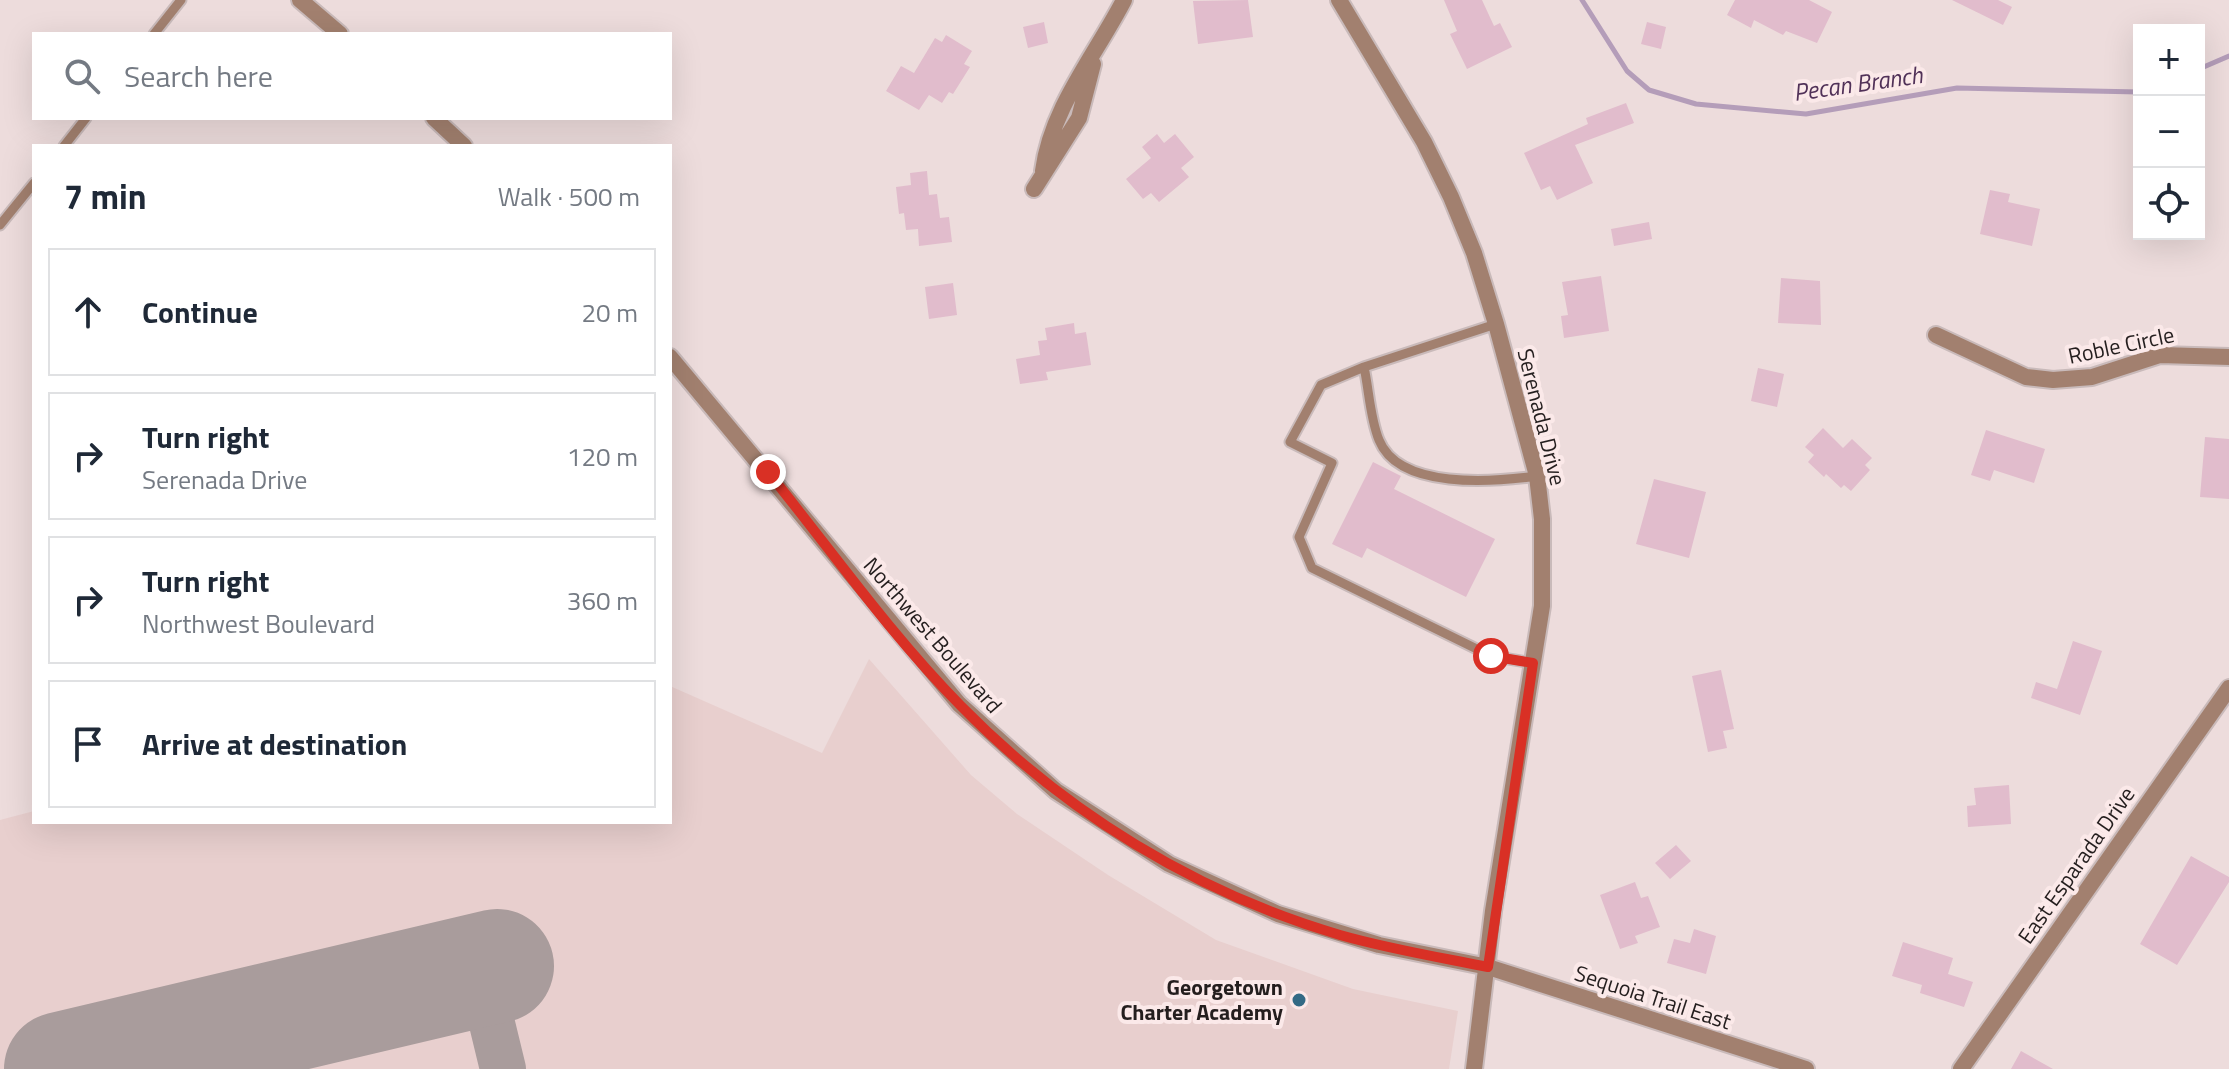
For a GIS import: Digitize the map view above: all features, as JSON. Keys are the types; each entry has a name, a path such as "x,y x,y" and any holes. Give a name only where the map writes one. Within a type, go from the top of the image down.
{"street":[{"path":"300,0 338,32"},
{"path":"1034,189 1079,118 1095,55 1124,0"},
{"name":"Serenada Drive","path":"1339,0 1424,142 1451,197 1474,253 1496,324 1537,476 1544,563 1533,663 1474,1069"},
{"path":"436,120 462,144"},
{"name":"Roble Circle","path":"1936,335 2026,377 2053,380 2092,377 2160,355 2229,357"},
{"name":"Northwest Boulevard","path":"672,359 959,704 1056,791 1169,864 1278,914 1379,945 1488,967"},
{"name":"East Esparada Drive","path":"1961,1069 2229,688"},
{"name":"Sequoia Trail East","path":"1488,967 1806,1069"}],"lane":[{"path":"156,32 181,0"},
{"path":"66,144 84,120"},
{"path":"0,225 32,185"},
{"path":"1496,324 1364,367 1321,385 1290,442 1332,463 1299,537 1312,568 1491,656 1533,663"},
{"path":"1364,367 1379,440 1394,463 1413,471 1488,482 1537,476"}],"shaded area":[{"path":"869,659 971,775 1017,814 1108,875 1216,940 1353,989 1458,1011 1449,1069 0,1069 0,820 32,812 32,824 672,824 672,687 822,753"}],"building":[{"path":"1248,0 1253,37 1198,44 1193,1"},
{"path":"1444,0 1482,0 1494,26 1500,23 1512,47 1467,69 1450,34 1457,31"},
{"path":"1735,0 1809,0 1832,12 1817,43 1786,31 1783,35 1754,20 1751,28 1727,15"},
{"path":"1952,0 1998,0 2012,7 2003,25"},
{"path":"1044,22 1048,43 1028,48 1023,27"},
{"path":"1647,22 1666,27 1661,49 1641,44"},
{"path":"946,35 972,51 964,64 970,67 953,94 949,92 942,103 929,95 919,110 886,91 901,66 914,73 935,38 942,42"},
{"path":"1626,103 1634,123 1575,145 1593,183 1557,200 1550,186 1541,190 1524,153 1588,124 1586,118"},
{"path":"1157,134 1164,143 1175,134 1194,157 1181,168 1189,177 1159,202 1151,193 1143,199 1126,179 1151,158 1142,147"},
{"path":"927,171 929,195 937,194 940,218 949,217 952,242 919,246 918,229 906,230 904,213 899,214 896,187 911,185 910,173"},
{"path":"1990,190 2010,194 2008,202 2040,209 2032,246 1980,234"},
{"path":"1649,222 1652,239 1614,246 1611,229"},
{"path":"1601,276 1609,331 1564,338 1561,316 1568,315 1562,282"},
{"path":"1781,278 1820,281 1821,325 1778,323"},
{"path":"953,283 957,315 929,319 925,287"},
{"path":"1074,323 1075,334 1086,332 1091,365 1046,372 1048,380 1020,384 1016,359 1040,355 1038,341 1047,340 1045,328"},
{"path":"1758,368 1784,374 1777,407 1751,401"},
{"path":"1823,428 1843,448 1852,439 1872,458 1865,465 1870,470 1851,491 1844,485 1841,488 1826,474 1824,477 1808,462 1814,455 1805,447"},
{"path":"1986,430 2045,449 2034,483 1994,470 1990,481 1971,475"},
{"path":"2205,437 2229,439 2229,499 2200,497"},
{"path":"1373,462 1401,476 1394,489 1495,539 1466,597 1367,548 1362,558 1332,544"},
{"path":"1654,479 1706,492 1689,558 1636,544"},
{"path":"2073,641 2102,651 2080,715 2031,698 2036,682 2057,689"},
{"path":"1721,670 1734,729 1723,731 1727,748 1708,752 1692,676"},
{"path":"2009,785 2011,824 1968,827 1967,806 1976,805 1974,788"},
{"path":"1676,845 1691,861 1670,879 1655,863"},
{"path":"2191,856 2229,877 2229,882 2177,965 2140,944"},
{"path":"1635,882 1641,898 1648,896 1660,927 1635,936 1638,943 1620,949 1600,895"},
{"path":"1694,929 1716,936 1706,974 1667,963 1674,939 1690,943"},
{"path":"1903,942 1953,958 1948,974 1973,982 1964,1007 1920,993 1922,985 1892,976"},
{"path":"2021,1051 2053,1069 2011,1069"}],"waterway":[{"name":"Pecan Branch","path":"1582,0 1627,71 1649,90 1696,104 1806,114 1957,88 2133,92"},
{"name":"Pecan Branch","path":"2205,66 2229,56"}],"taxiway":[{"path":"458,974 487,1003 503,1069"}],"runway":[{"path":"61,1069 497,966"}],"place":[{"name":"Georgetown Charter Academy","path":"1299,1000"}],"route":[{"path":"768,472 959,704 1056,791 1121,836 1169,864 1278,914 1379,945 1488,967 1493,911 1533,663 1491,656"}]}
